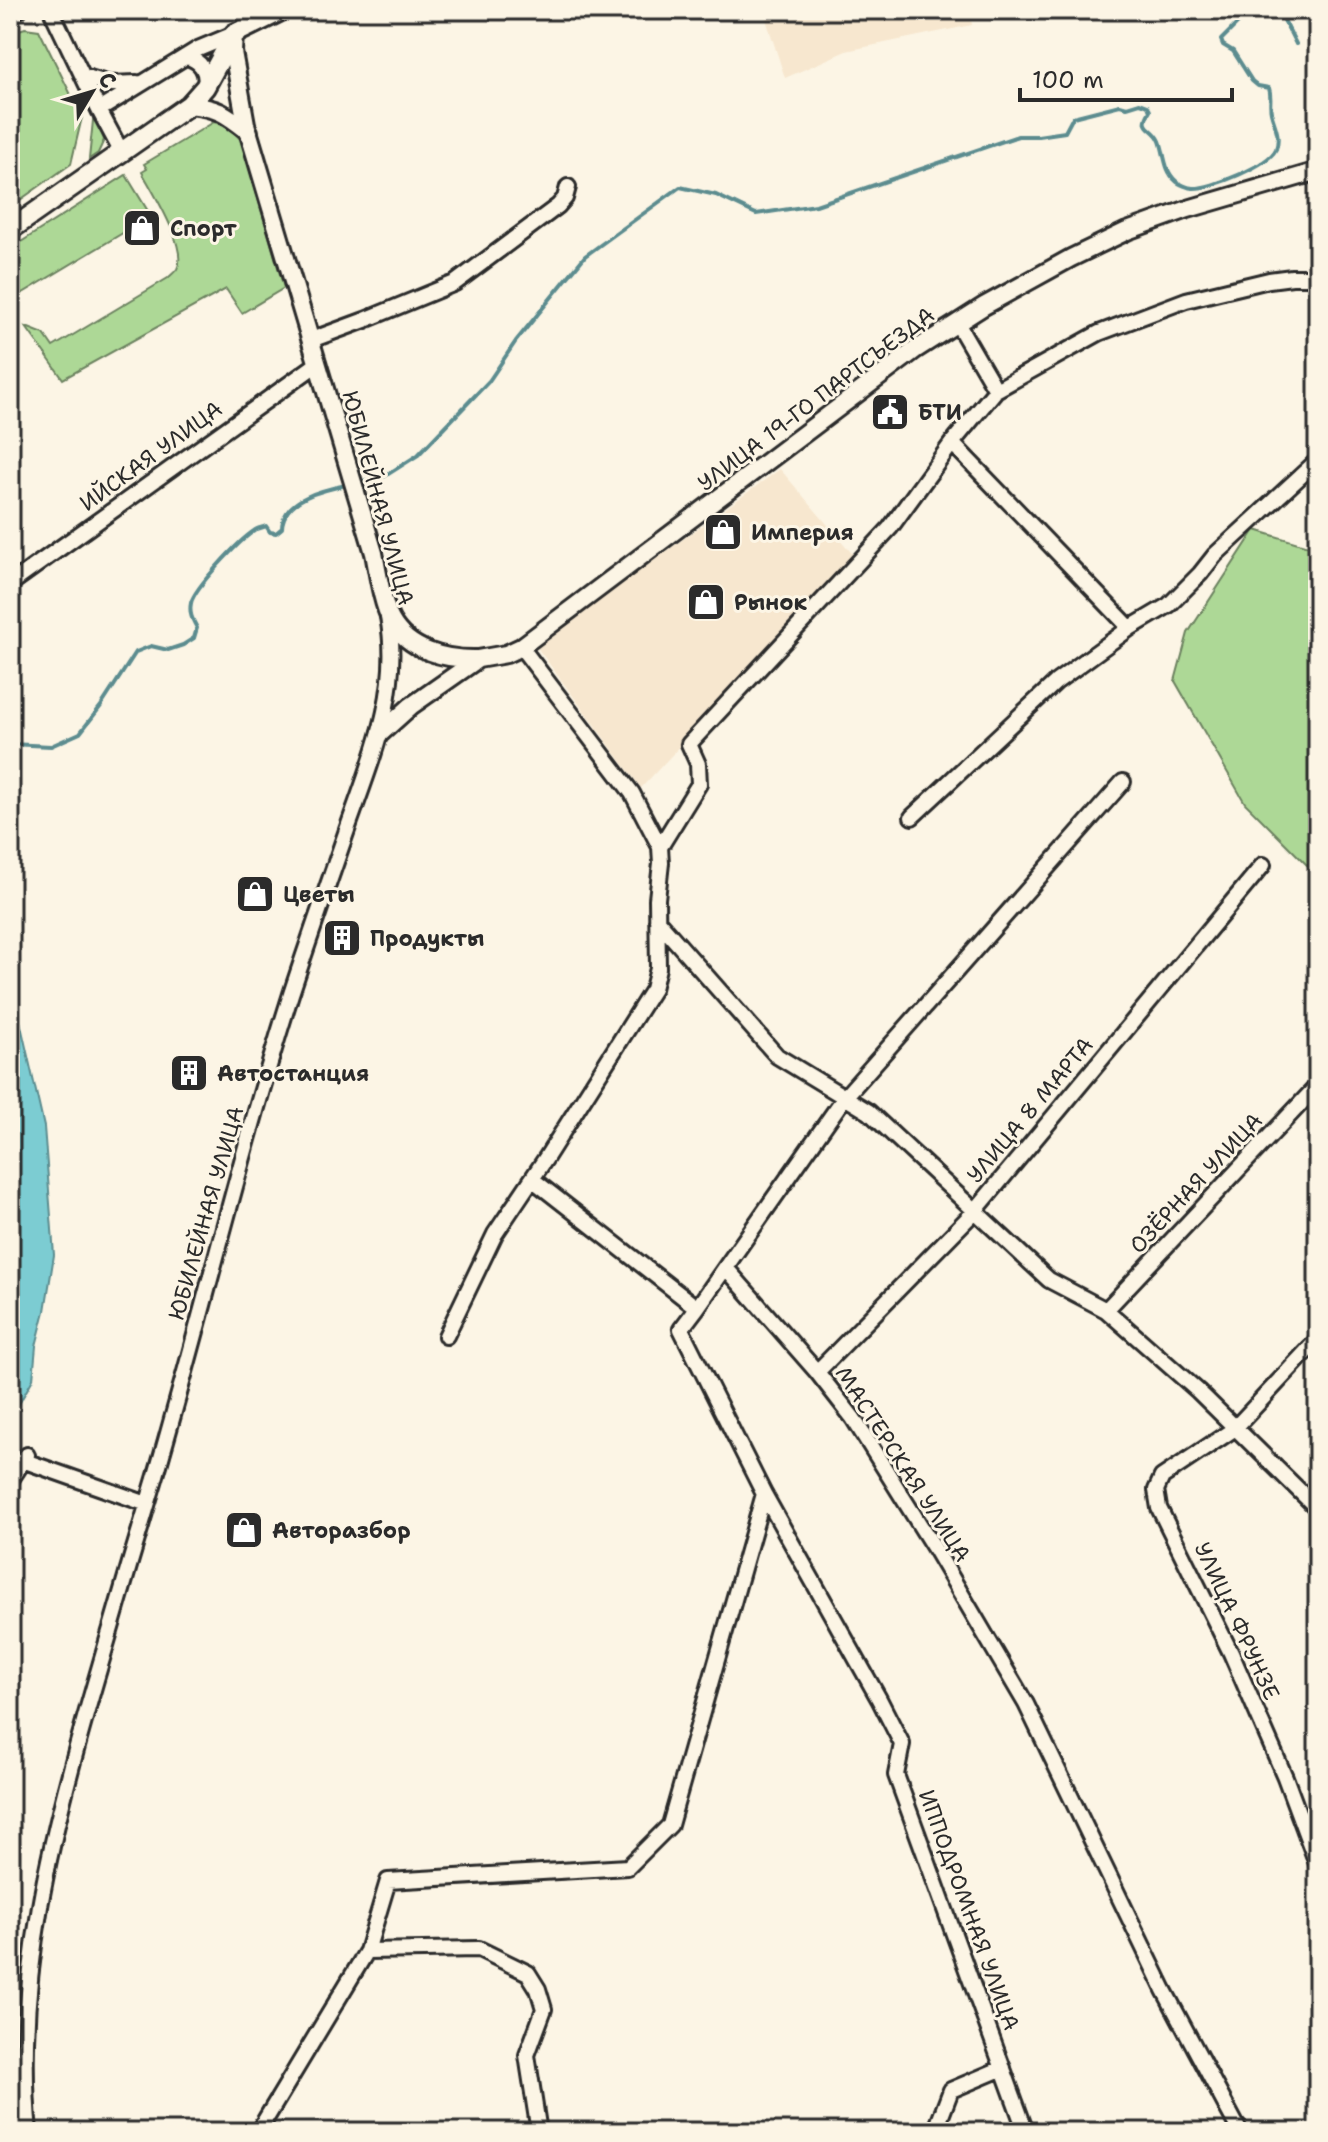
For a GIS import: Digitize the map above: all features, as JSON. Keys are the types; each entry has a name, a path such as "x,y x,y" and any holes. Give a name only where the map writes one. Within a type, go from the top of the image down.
{"main road":[{"path":"10,230 189,105 205,87 234,34 283,10"}],"street":[{"path":"10,13 19,10"},
{"path":"51,10 110,130 115,157"},
{"path":"99,110 186,57 234,34"},
{"name":"ЮБИЛЕЙНАЯ УЛИЦА","path":"29,2132 18,2067 34,1934 47,1861 77,1745 290,997 381,733 391,680 391,637 374,553 249,132 233,52 234,34"},
{"path":"186,57 195,58 202,67 207,76 205,87"},
{"path":"83,76 110,84 141,83"},
{"path":"189,105 211,107 249,132"},
{"name":"УЛИЦА 19-ГО ПАРТСЪЕЗДА","path":"381,733 411,706 478,659 506,654 521,647 915,350 957,323 1071,258 1127,231 1188,209 1318,171"},
{"path":"311,340 455,283 558,206 565,198 568,187"},
{"path":"660,847 699,784 698,764 689,744 890,528 952,443 996,390 1099,333 1186,300 1269,280 1318,277"},
{"path":"957,323 996,390"},
{"name":"ИЙСКАЯ УЛИЦА","path":"10,584 317,364"},
{"path":"952,443 1130,628"},
{"path":"912,817 1056,682 1130,628 1169,605 1215,555 1318,460"},
{"path":"386,608 396,628 412,644 455,658 478,659"},
{"path":"446,1336 495,1234 653,989 658,968 660,847 632,793 521,647"},
{"path":"532,1179 697,1308 844,1098 1123,782"},
{"name":"УЛИЦА 8 МАРТА","path":"817,1372 975,1211 1263,865"},
{"path":"657,920 777,1056 869,1112 1049,1280 1106,1310 1198,1391 1318,1509"},
{"name":"ОЗЁРНАЯ УЛИЦА","path":"1106,1310 1318,1085"},
{"name":"МАСТЕРСКАЯ УЛИЦА","path":"726,1268 853,1418 933,1546 1026,1704 1164,1990 1240,2132"},
{"name":"ИППОДРОМНАЯ УЛИЦА","path":"697,1308 681,1329 764,1494 902,1744 896,1775 1026,2132"},
{"path":"1234,1429 1318,1339"},
{"name":"УЛИЦА ФРУНЗЕ","path":"1234,1429 1162,1477 1156,1490 1159,1508 1231,1653 1285,1777 1318,1866"},
{"path":"10,1481 25,1457 147,1504"},
{"path":"258,2132 367,1951 388,1881 628,1867 670,1825 764,1494"},
{"path":"367,1951 479,1949 528,1973 538,1989 544,2009 527,2055 539,2132"},
{"path":"935,2132 951,2090 1003,2068"}],"shaded area":[{"path":"763,10 969,10 972,25 846,51 785,78"},
{"name":"Рынок","path":"780,469 856,558 641,788 536,646"}],"green space":[{"path":"25,28 39,30 82,117 71,164 10,207 10,33"},
{"path":"94,111 104,140 98,153 89,159"},
{"path":"214,122 229,129 241,140 284,288 242,313 226,289 63,379 26,327 44,334 53,347 168,278 177,269 178,248 174,235 142,172 147,169 144,164"},
{"path":"126,175 151,216 13,299 10,295 10,249"},
{"path":"1255,530 1318,549 1318,876 1245,803 1175,681 1188,633"}],"water":[{"path":"10,1000 20,1021 44,1127 54,1255 36,1346 33,1379 10,1420"}],"waterway":[{"path":"359,482 385,476 418,455 489,381 516,341 585,256 680,187 716,195 756,214 816,205 1018,136 1065,132 1073,117 1140,103 1148,106 1150,111 1146,125 1160,141 1169,172 1179,183 1191,188 1201,187 1251,169 1276,149 1277,135 1270,109 1270,91 1252,81 1233,51 1221,40 1249,10"},
{"path":"1279,10 1296,44"},
{"path":"10,744 51,746 80,733 136,652 151,646 168,650 194,638 197,628 190,610 194,596 239,544 255,530 266,526 270,532 276,533 282,528 284,517 290,509 308,496 351,484"}],"place":[{"name":"Спорт","path":"142,228"},
{"name":"БТИ","path":"890,412"},
{"name":"Империя","path":"723,532"},
{"name":"Рынок","path":"706,602"},
{"name":"Цветы","path":"255,894"},
{"name":"Продукты","path":"342,938"},
{"name":"Автостанция","path":"189,1073"},
{"name":"Авторазбор","path":"244,1530"}]}
